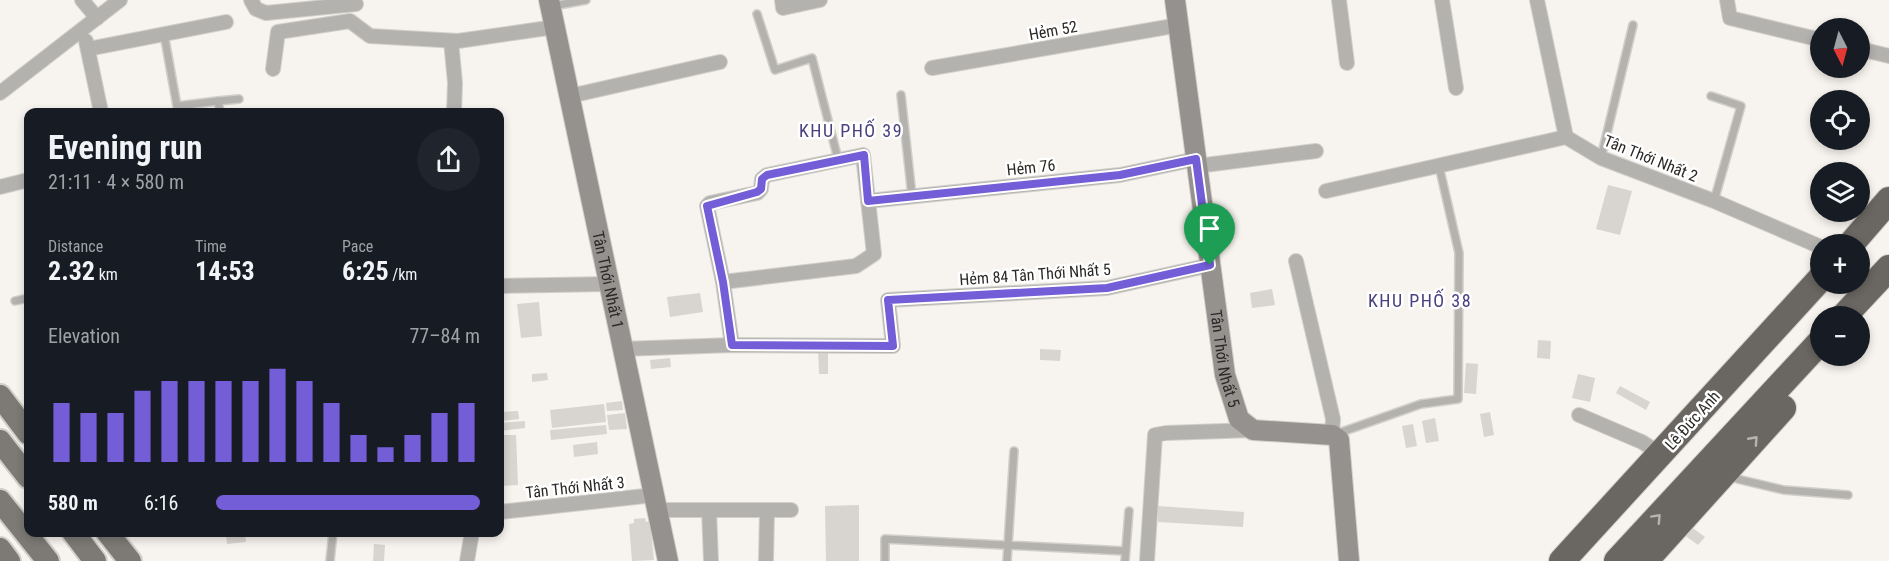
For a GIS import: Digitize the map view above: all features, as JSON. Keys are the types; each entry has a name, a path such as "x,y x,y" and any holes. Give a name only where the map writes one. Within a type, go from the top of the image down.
{"highway":[{"path":"1860,234 1889,200"},
{"path":"1870,249 1889,225"},
{"path":"1853,306 1889,268"},
{"path":"1870,311 1889,289"},
{"name":"Lê Đức Anh","path":"1562,561 1810,290"},
{"name":"Lê Đức Anh","path":"1584,561 1830,294"},
{"path":"1617,561 1810,365"},
{"path":"1645,561 1722,475 1811,366"}],"main road":[{"path":"0,396 24,427"},
{"path":"0,441 24,472"},
{"path":"0,501 24,531"},
{"path":"29,537 48,561"},
{"path":"77,537 95,561"},
{"path":"111,537 130,561"},
{"path":"0,549 9,561"}],"street":[{"path":"82,0 97,18"},
{"path":"0,93 120,0"},
{"path":"251,0 256,9 266,13 339,3 356,4"},
{"path":"782,0 783,8 820,0"},
{"name":"Tân Thới Nhất 5","path":"1175,0 1225,375 1239,419 1253,430"},
{"path":"1339,0 1347,63"},
{"path":"1442,0 1455,88"},
{"path":"1326,191 1566,137 1537,0"},
{"path":"1727,0 1730,18 1810,37"},
{"name":"Tân Thới Nhất 1","path":"550,3 668,561"},
{"path":"273,69 278,32 350,21 370,36 451,41 555,27"},
{"path":"88,49 226,22"},
{"name":"Hẻm 52","path":"932,68 1179,25"},
{"path":"83,30 100,108"},
{"path":"451,41 455,83 454,108"},
{"path":"1870,51 1889,56"},
{"path":"570,96 720,62"},
{"name":"Tân Thới Nhất 2","path":"1566,137 1601,158 1714,201 1810,243"},
{"name":"Hẻm 76","path":"868,201 1120,175 1197,163 1316,151"},
{"path":"723,282 856,266 874,254 864,155 767,175 762,179 761,189 757,192 707,206 723,282 732,345"},
{"path":"0,187 24,181"},
{"path":"1296,261 1333,419 1332,435"},
{"name":"Hẻm 84 Tân Thới Nhất 5","path":"623,349 732,345 893,346 888,300 1107,288 1210,265"},
{"path":"504,286 609,284"},
{"path":"1579,415 1642,442 1662,454"},
{"path":"1147,561 1155,435 1253,430 1332,435 1339,440 1350,561"},
{"name":"Tân Thới Nhất 3","path":"504,512 655,502 709,510 791,510"},
{"path":"709,510 711,561"},
{"path":"766,561 767,510"},
{"path":"467,561 471,537"}],"lane":[{"path":"550,3 586,0"},
{"path":"757,14 775,70 812,58 838,159"},
{"path":"1601,158 1633,25"},
{"path":"164,34 177,106 239,99"},
{"path":"901,95 912,196"},
{"path":"1711,96 1742,106 1714,201"},
{"path":"218,101 219,108"},
{"path":"1332,435 1420,404 1458,399 1459,253 1439,166"},
{"path":"15,301 24,299"},
{"path":"1007,561 1014,451"},
{"path":"1722,475 1784,490 1848,495"},
{"path":"1125,561 1128,511"},
{"path":"330,561 332,537"},
{"path":"885,561 885,539 1125,551"}],"building":[{"path":"1608,185 1632,191 1620,235 1596,229"},
{"path":"1272,289 1275,305 1252,308 1250,293"},
{"path":"700,293 703,312 670,317 667,297"},
{"path":"539,302 542,336 521,338 517,304"},
{"path":"1538,340 1551,341 1550,359 1537,358"},
{"path":"1040,349 1061,350 1060,361 1040,360"},
{"path":"818,350 828,350 828,374 819,374"},
{"path":"670,358 671,367 651,369 650,360"},
{"path":"1466,363 1478,364 1476,394 1464,393"},
{"path":"547,373 548,380 532,382 532,374"},
{"path":"1578,374 1595,378 1590,402 1572,398"},
{"path":"1620,386 1650,402 1646,410 1616,393"},
{"path":"622,401 623,410 607,411 606,403"},
{"path":"604,404 606,422 552,428 550,410"},
{"path":"518,411 519,419 504,421 504,412"},
{"path":"1490,412 1494,435 1484,437 1480,414"},
{"path":"625,413 627,429 609,430 607,415"},
{"path":"1435,418 1439,441 1426,443 1422,421"},
{"path":"525,421 525,428 504,431 504,423"},
{"path":"1413,424 1417,446 1406,448 1402,426"},
{"path":"606,425 607,434 551,440 550,430"},
{"path":"504,435 516,435 518,485 504,486"},
{"path":"597,442 598,454 574,457 573,445"},
{"path":"859,505 859,561 826,561 825,506"},
{"path":"1158,506 1244,512 1243,527 1158,522"},
{"path":"645,518 646,522 650,521 654,560 632,561 629,524 634,523 634,519"},
{"path":"1690,526 1705,537 1698,545 1683,534"},
{"path":"226,537 245,537 246,542 227,544"},
{"path":"374,544 385,545 384,561 373,561"}],"district":[{"name":"KHU PHỐ 39","path":"851,131"},
{"name":"KHU PHỐ 38","path":"1420,301"}],"route":[{"path":"864,155 868,201 1120,175 1196,159 1210,265 1107,288 1030,290 888,300 893,346 732,345 723,282 706,208 710,203 757,192 761,189 762,179 767,175 864,155"}]}
